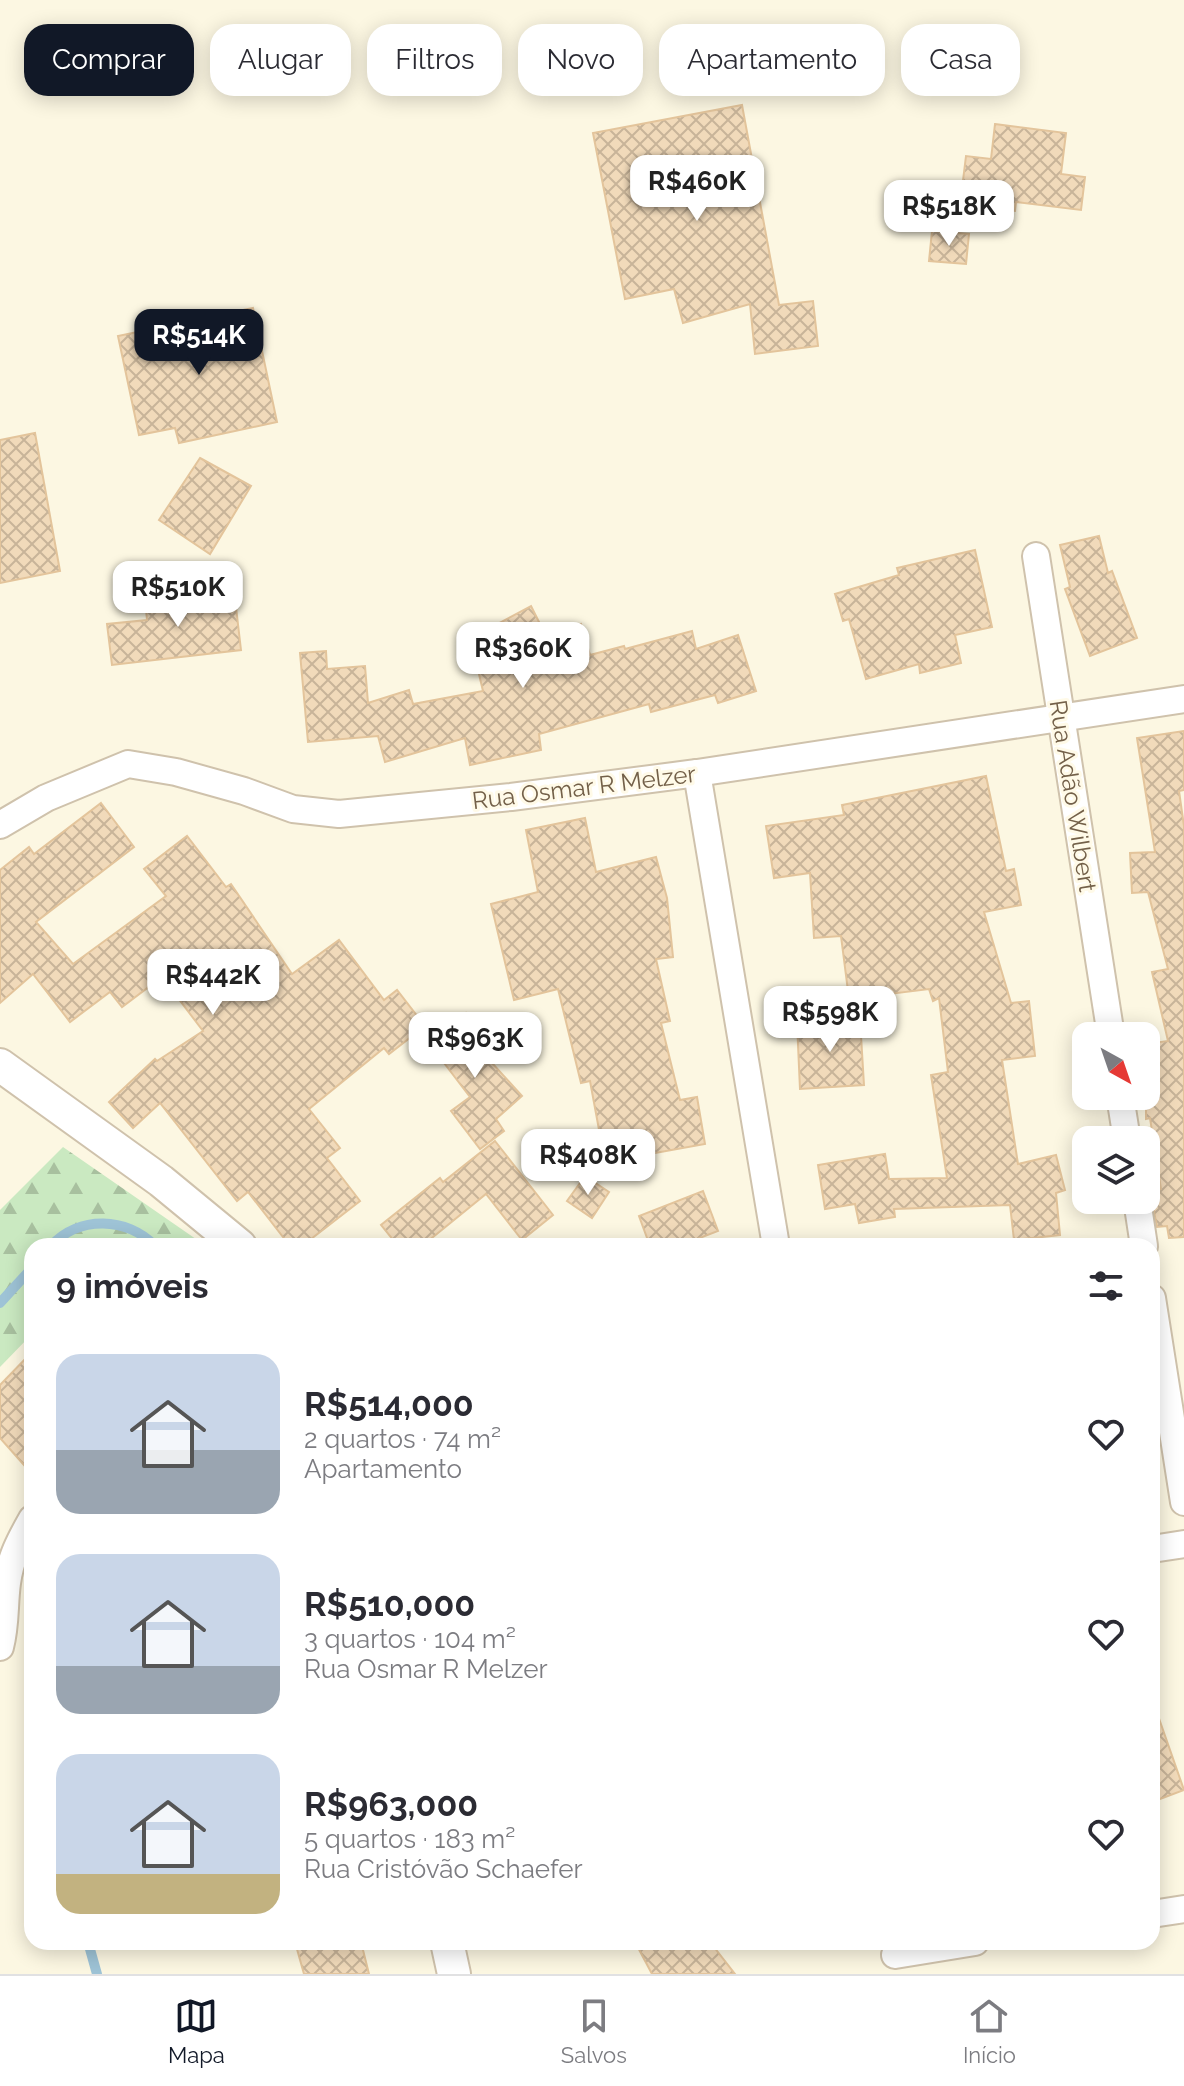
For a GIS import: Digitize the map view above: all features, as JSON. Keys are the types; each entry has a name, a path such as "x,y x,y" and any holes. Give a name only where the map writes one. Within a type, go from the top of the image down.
{"street":[{"name":"Rua Adão Wilbert","path":"1036,556 1109,1022"},
{"name":"Rua Osmar R Melzer","path":"0,825 46,798 128,764 176,772 293,809 339,814 511,797 697,773 1184,699"},
{"path":"697,773 775,1238"},
{"path":"0,1065 161,1181 230,1238"},
{"path":"1139,1214 1143,1238"},
{"path":"1160,1349 1184,1502"},
{"path":"0,1647 5,1628 7,1583 15,1550 24,1534"},
{"path":"1160,1548 1184,1544"},
{"path":"1160,1913 1184,1909"},
{"path":"449,1950 454,1974"},
{"path":"895,1957 932,1950"}],"green space":[{"path":"63,1147 194,1238 24,1238 24,1342 0,1367 0,1210"}],"building":[{"path":"742,105 779,305 813,301 818,346 755,354 750,304 683,323 674,289 625,299 593,133"},
{"path":"995,124 1066,133 1061,174 1085,177 1081,210 1016,202 1015,211 960,205 966,156 991,159"},
{"path":"932,231 969,234 966,264 929,261"},
{"path":"253,308 277,422 179,443 175,428 139,435 118,336"},
{"path":"35,433 60,571 0,583 0,440"},
{"path":"200,458 251,486 210,554 159,520"},
{"path":"1099,536 1108,573 1112,571 1137,638 1090,656 1065,589 1070,587 1060,545"},
{"path":"975,550 992,627 955,635 961,663 920,673 919,664 866,679 849,619 843,621 835,594 899,575 897,568"},
{"path":"234,590 241,650 112,665 107,624 147,620 145,599"},
{"path":"531,606 545,634 581,624 590,655 692,631 696,649 738,635 756,691 718,703 715,695 651,712 649,704 539,734 541,750 470,765 465,738 385,762 378,736 308,742 300,653 326,651 327,669 365,666 368,703 409,690 413,704 483,691 469,632 494,626"},
{"path":"1184,731 1184,790 1179,791 1184,826 1184,1237 1169,1238 1167,1226 1157,1227 1154,1214 1160,1214 1160,1126 1151,1126 1150,1118 1146,1119 1146,1110 1160,1110 1160,1042 1168,1041 1152,972 1168,969 1148,892 1132,893 1130,853 1155,852 1137,738"},
{"path":"986,776 1006,871 1014,869 1021,905 984,912 1011,1003 1029,1001 1035,1056 1002,1060 1018,1164 1056,1155 1065,1190 1056,1193 1060,1235 1014,1238 1010,1205 894,1209 895,1217 859,1223 855,1204 825,1209 818,1165 885,1154 889,1179 947,1178 931,1075 948,1072 939,998 933,1001 929,989 849,999 841,936 814,938 810,873 774,878 766,826 844,815 842,805"},
{"path":"101,803 134,847 36,922 73,964 166,896 144,869 187,836 226,887 231,884 292,974 339,940 384,1000 397,990 425,1026 389,1054 384,1048 309,1109 340,1148 327,1158 360,1201 312,1238 284,1238 248,1192 237,1201 160,1103 133,1128 109,1102 155,1059 157,1061 203,1031 162,977 122,1007 110,992 70,1022 33,974 0,1003 0,870 29,847 34,854"},
{"path":"585,818 596,872 656,857 667,898 673,957 656,959 670,1021 661,1023 680,1100 697,1097 705,1144 605,1162 590,1081 581,1083 558,989 514,1000 491,904 538,892 526,830"},
{"path":"466,1013 491,1046 482,1052 522,1096 496,1119 504,1131 480,1149 451,1111 470,1097 428,1042"},
{"path":"860,1019 864,1085 800,1089 797,1022"},
{"path":"495,1141 553,1215 520,1238 486,1194 432,1238 392,1238 381,1225 440,1178 443,1182"},
{"path":"585,1176 609,1192 592,1218 567,1201"},
{"path":"703,1191 718,1231 700,1238 647,1238 639,1216"},
{"path":"24,1360 24,1465 0,1438 0,1385"},
{"path":"1160,1721 1184,1790 1160,1799"},
{"path":"297,1950 363,1950 369,1974 304,1974"},
{"path":"639,1950 716,1950 735,1974 652,1974"}],"waterway":[{"path":"60,1238 75,1229 103,1224 131,1229 146,1238"},
{"path":"0,1303 24,1277"},
{"path":"90,1950 97,1974"}]}
